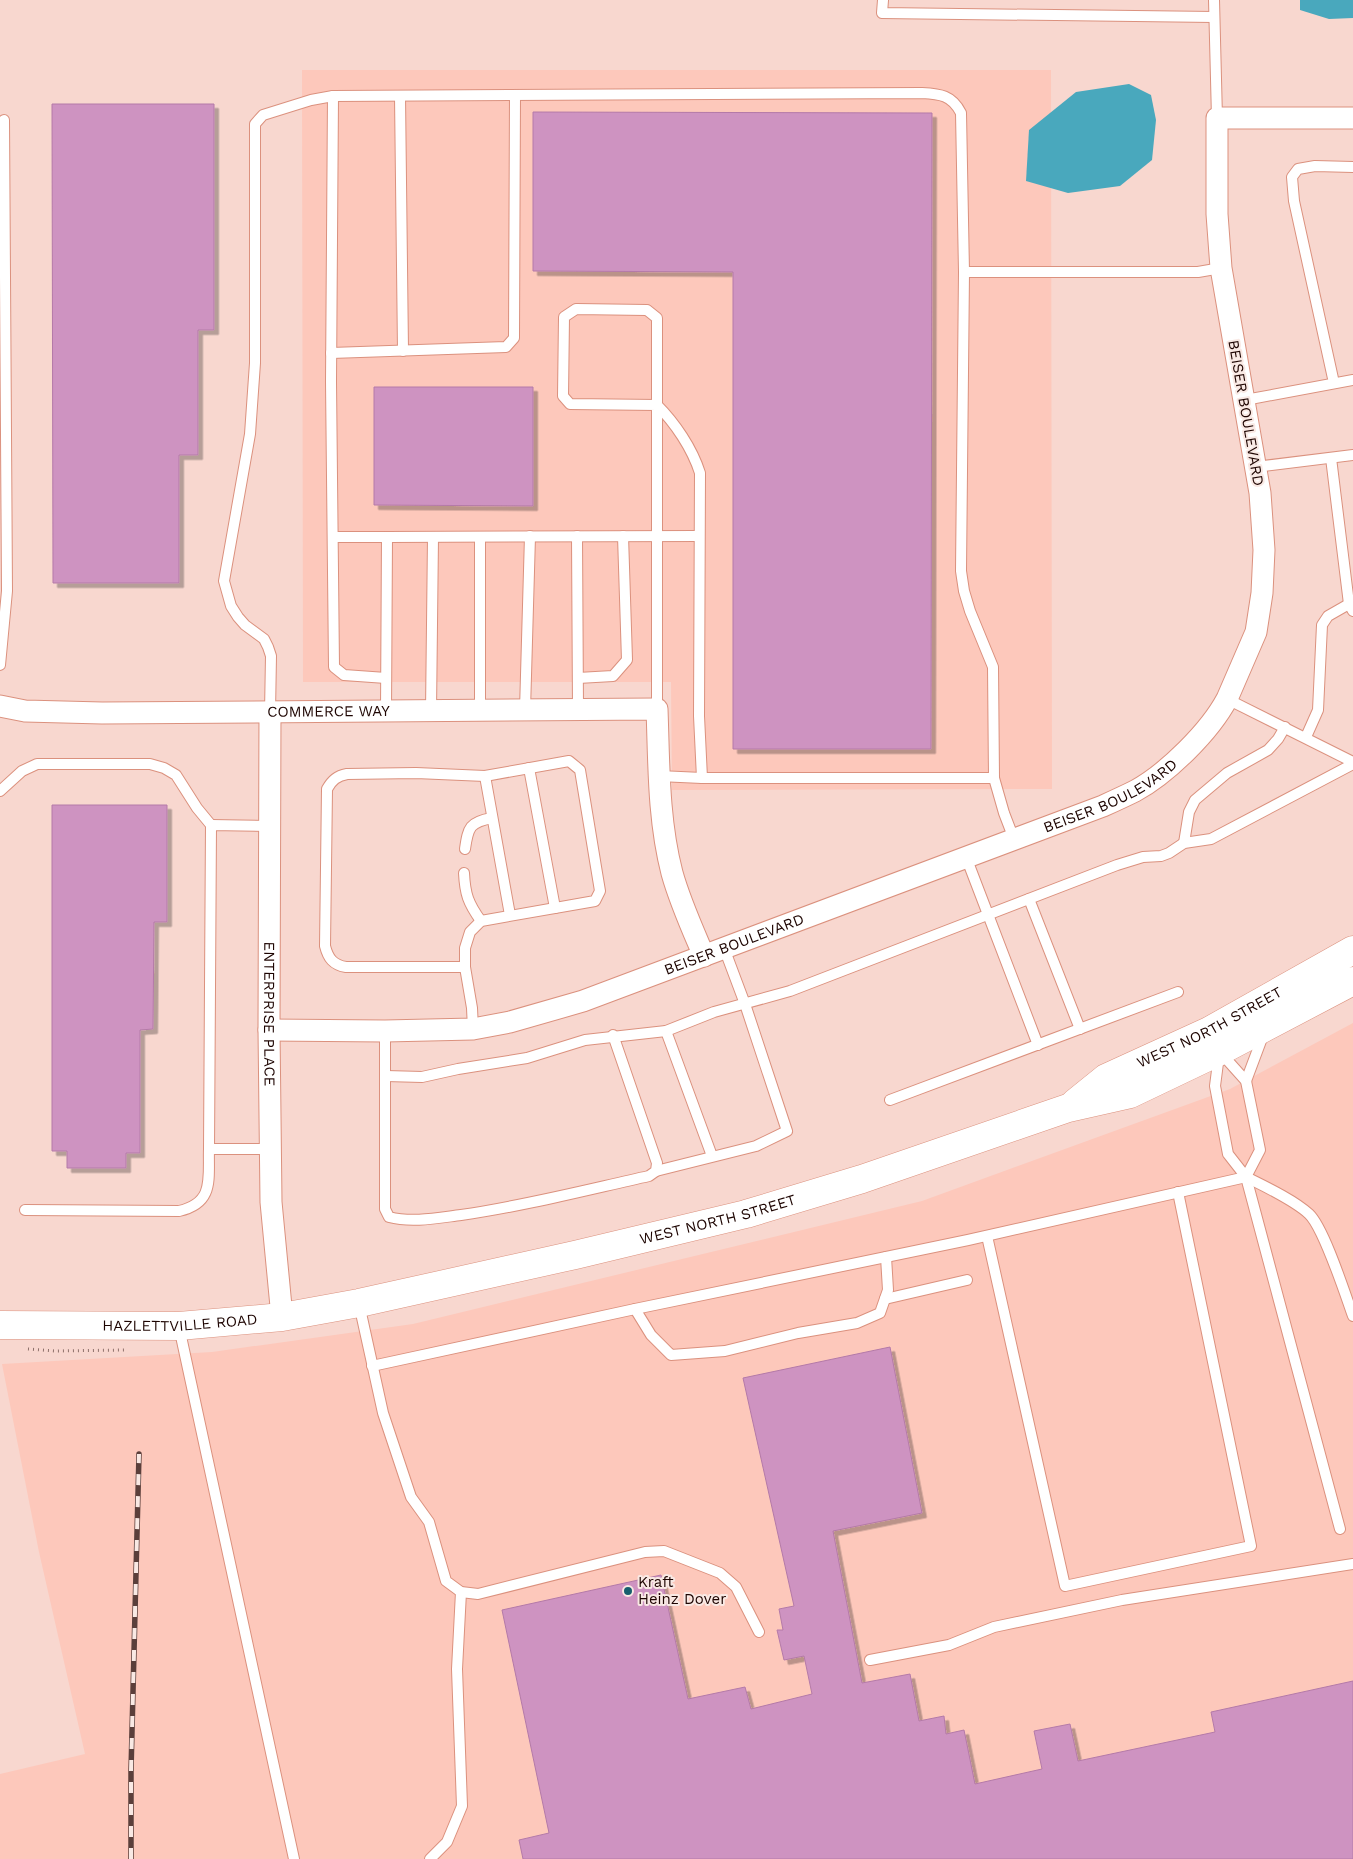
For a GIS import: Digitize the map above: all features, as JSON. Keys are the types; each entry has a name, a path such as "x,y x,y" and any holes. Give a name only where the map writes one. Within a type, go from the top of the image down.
{"main road":[{"name":"WEST NORTH STREET","path":"359,1303 575,1255 746,1214 862,1178 1068,1108 1130,1094 1353,950"},
{"name":"WEST NORTH STREET","path":"1214,1041 1266,1027 1353,981"},
{"name":"HAZLETTVILLE ROAD","path":"0,1325 179,1326 282,1317 359,1303"}],"street":[{"path":"1216,118 1353,118"},
{"name":"BEISER BOULEVARD","path":"269,1030 385,1031 473,1029 510,1022 583,1001 1103,806 1136,790 1171,765 1199,737 1227,699 1256,632 1262,593 1264,550 1260,493 1221,268 1217,214 1216,118"},
{"name":"COMMERCE WAY","path":"0,706 25,711 102,713 657,709"},
{"path":"657,709 659,776 665,836 672,872 682,905 704,956"},
{"name":"ENTERPRISE PLACE","path":"270,712 270,1202 282,1317"}],"lane":[{"path":"883,0 882,13 1214,17"},
{"path":"1214,0 1216,118"},
{"path":"270,712 271,656 268,647 264,639 242,621 230,606 224,581 250,434 255,363 255,124 262,115 311,100 333,96 940,94 950,98 957,104 961,113 964,272 961,571 964,592 970,611 993,667 994,778 1014,839"},
{"path":"331,353 506,347 514,338 515,95"},
{"path":"333,96 331,353 334,667 344,675 386,678"},
{"path":"400,96 402,351"},
{"path":"0,664 7,591 4,120"},
{"path":"1334,384 1294,200 1292,177 1298,169 1315,166 1353,167"},
{"path":"964,272 1198,272 1221,268"},
{"path":"657,709 657,405 657,318 647,310 576,310 564,317 563,396 570,404 657,405 671,419 697,463 700,472 699,716 702,778"},
{"path":"1245,400 1353,380"},
{"path":"1255,467 1353,456"},
{"path":"1306,737 1318,710 1322,625 1328,616 1351,607 1331,458"},
{"path":"525,710 530,536"},
{"path":"577,536 578,709"},
{"path":"578,678 613,676 627,660 623,536"},
{"path":"334,537 699,536"},
{"path":"386,711 387,537"},
{"path":"431,711 433,537"},
{"path":"480,537 480,710"},
{"path":"1227,699 1306,737 1353,763"},
{"path":"1184,843 1189,812 1195,800 1227,773 1268,750 1278,739 1285,727"},
{"path":"465,967 346,967 337,965 331,960 327,954 326,946 327,789 332,780 347,774 485,776 569,761 580,770 600,891 595,901 480,920 470,932 465,948 465,967 472,1008 473,1029"},
{"path":"386,1076 422,1077 527,1058 585,1040 666,1031 714,1012 790,991 1117,865 1144,857 1161,856 1184,843 1211,839 1353,763"},
{"path":"0,791 22,771 38,764 150,764 164,768 176,775 197,808 211,825 209,1149 208,1188 205,1197 189,1208 179,1210 25,1210"},
{"path":"529,768 555,908"},
{"path":"485,776 510,916"},
{"path":"659,776 702,778 994,778"},
{"path":"465,849 470,826 478,820 492,818"},
{"path":"211,825 271,826"},
{"path":"966,857 1038,1045"},
{"path":"464,873 465,891 470,905 480,920"},
{"path":"1029,899 1080,1029"},
{"path":"385,1031 386,1209 389,1217 398,1219 431,1219 500,1210 649,1176 656,1171 756,1146 787,1131 745,1004 724,948"},
{"path":"890,1100 1178,992"},
{"path":"1246,1081 1266,1027"},
{"path":"666,1031 712,1156"},
{"path":"613,1036 657,1163 656,1171"},
{"path":"1214,1041 1246,1081 1260,1150 1246,1177"},
{"path":"1214,1041 1215,1086 1228,1154 1246,1177 1340,1529"},
{"path":"209,1149 270,1149"},
{"path":"372,1366 987,1236 1246,1177 1270,1189 1310,1214 1324,1238 1353,1316"},
{"path":"987,1236 1065,1586 1251,1546 1178,1192"},
{"path":"635,1309 650,1335 671,1355 725,1351 798,1333 857,1323 880,1313 888,1290 886,1257"},
{"path":"885,1299 967,1280"},
{"path":"359,1303 383,1413 411,1497 428,1522 446,1581 461,1592 478,1594 645,1552 664,1551 720,1573 736,1587 760,1632"},
{"path":"179,1326 294,1859"},
{"path":"870,1660 949,1644 994,1626 1122,1600 1353,1564"},
{"path":"430,1859 447,1842 462,1806 457,1669 461,1592"}],"shaded area":[{"path":"302,70 1051,70 1052,789 672,790 671,682 303,682"},
{"path":"1353,1023 1353,1859 0,1859 0,1774 85,1754 39,1552 2,1364 212,1352 413,1324 922,1201 1230,1089"}],"water":[{"path":"1300,0 1353,0 1353,18 1329,19 1300,10"},
{"path":"1129,84 1151,95 1156,120 1152,160 1120,186 1068,193 1026,181 1029,130 1076,92"}],"building":[{"path":"52,104 214,104 214,330 198,330 198,455 179,455 179,583 53,583"},
{"path":"533,112 932,113 931,749 733,749 733,272 533,271"},
{"path":"374,387 533,387 533,506 374,505"},
{"path":"52,805 167,805 167,922 154,922 153,1029 140,1030 140,1153 126,1153 126,1168 67,1168 67,1151 52,1151"},
{"name":"Kraft Heinz Dover","path":"890,1347 922,1513 833,1531 862,1683 910,1674 919,1721 944,1716 946,1734 964,1730 975,1784 1042,1769 1034,1731 1070,1724 1078,1761 1215,1732 1211,1712 1353,1681 1353,1859 523,1859 519,1840 549,1833 502,1610 661,1575 688,1699 745,1687 751,1709 812,1694 804,1656 784,1660 777,1630 783,1630 779,1609 794,1606 743,1378"}],"railway":[{"path":"131,1859 131,1771 139,1454"}],"place":[{"name":"Kraft Heinz Dover","path":"628,1591"}]}
